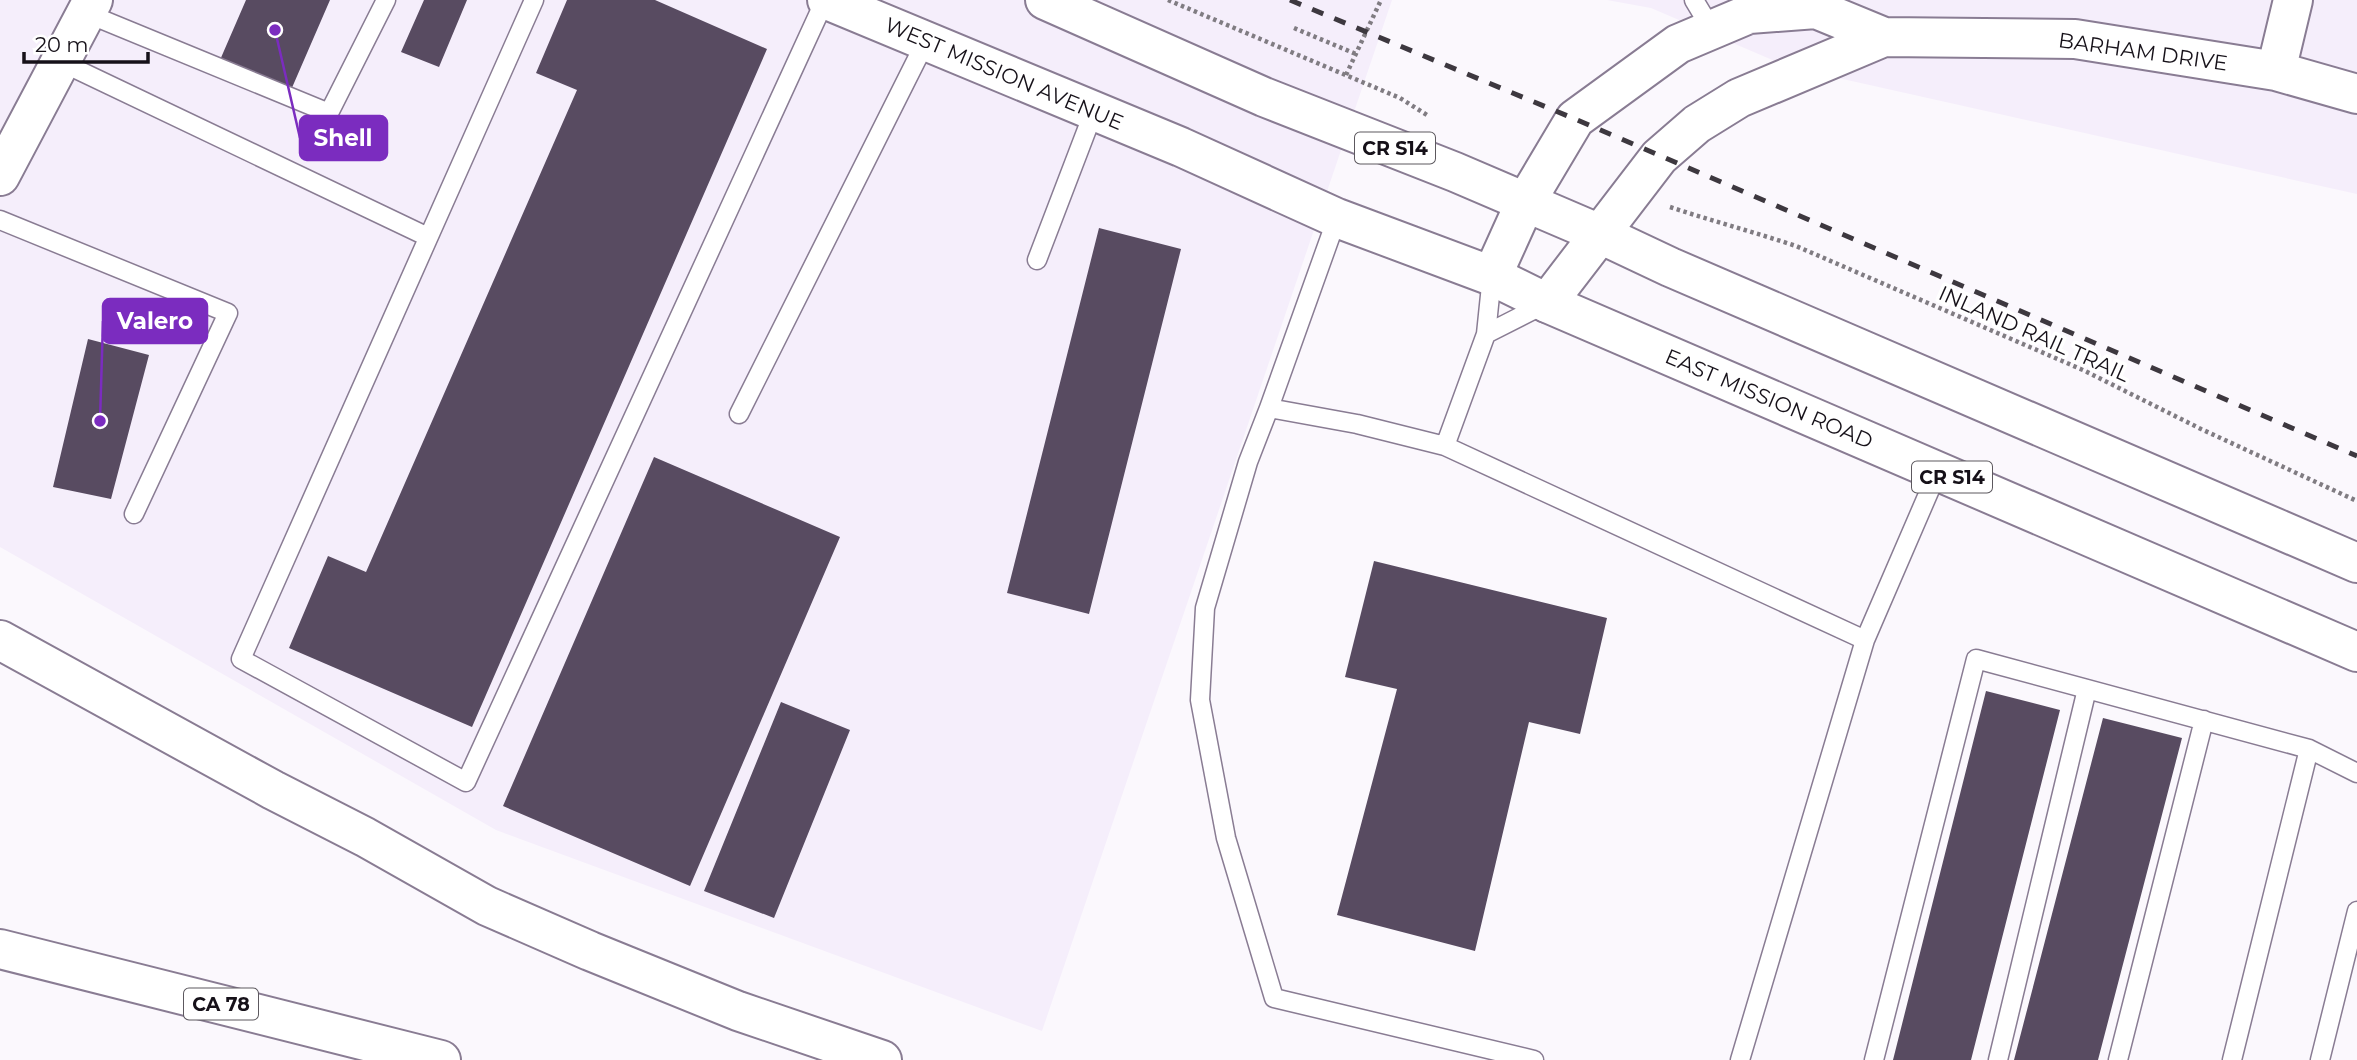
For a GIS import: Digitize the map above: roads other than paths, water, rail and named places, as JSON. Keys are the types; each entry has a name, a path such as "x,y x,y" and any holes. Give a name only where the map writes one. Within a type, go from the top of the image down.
{"main road":[{"name":"WEST MISSION AVENUE","path":"826,0 1181,147"},
{"name":"CR S14","path":"1045,0 1264,97 1455,172 1600,234 1670,267 2357,563"},
{"path":"2276,71 2293,0"},
{"path":"0,176 89,6"},
{"name":"BARHAM DRIVE","path":"1492,276 1525,203 1575,119 1678,44 1703,15 1816,9 1884,37 2075,39 2276,71 2357,93"},
{"name":"BARHAM DRIVE","path":"1547,303 1659,157 1697,124 1739,98 1884,37"},
{"name":"EAST MISSION ROAD","path":"1181,147 1337,218 1492,276 1547,303 2357,652"},
{"path":"0,640 487,906 738,1011 882,1060"},
{"name":"CA 78","path":"0,949 441,1060"}],"lane":[{"path":"89,6 329,113 386,0"},
{"path":"534,0 241,659 466,782 826,0"},
{"path":"740,414 926,41"},
{"path":"59,61 428,237"},
{"path":"1037,260 1094,111"},
{"path":"1337,218 1248,462 1205,608 1200,700 1226,838 1274,998 1534,1060"},
{"path":"0,220 228,313 134,514"},
{"path":"1445,446 1486,334 1492,276"},
{"path":"1486,334 1547,303"},
{"path":"1269,408 1356,424 1445,446 1865,640"},
{"path":"1740,1060 1865,640 1938,471"},
{"path":"1874,1060 1976,659 2309,748 2357,773"},
{"path":"1998,1060 2087,689"},
{"path":"2118,1060 2204,720"},
{"path":"2232,1060 2309,748"},
{"path":"2320,1060 2357,911"}],"railway":[{"path":"1290,0 1575,119 2357,456"}],"place":[{"name":"Shell","path":"275,30"},
{"name":"Valero","path":"100,421"}]}
